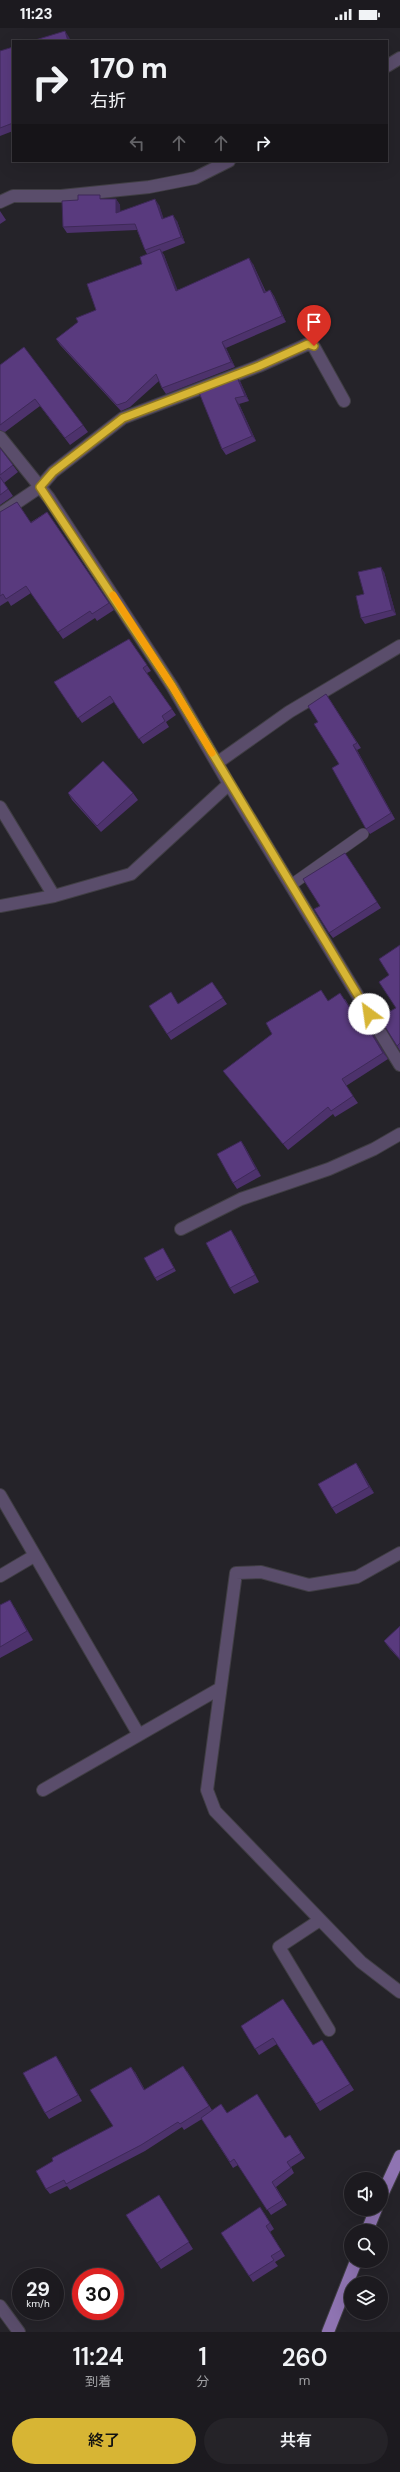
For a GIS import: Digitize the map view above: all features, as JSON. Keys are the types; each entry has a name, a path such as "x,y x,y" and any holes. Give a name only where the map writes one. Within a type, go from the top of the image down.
{"main road":[{"path":"388,2182 400,2156"},
{"path":"328,2332 353,2268"}],"street":[{"path":"388,65 400,58"},
{"path":"0,202 13,196 61,196 149,187 195,178 227,162"},
{"path":"0,514 40,487 53,472 123,418 259,366 308,344 314,346 344,401"},
{"path":"0,437 40,487 172,686 229,784 400,1065"},
{"path":"217,763 289,712 400,646"},
{"path":"0,906 54,896 131,874 229,784"},
{"path":"0,807 54,896"},
{"path":"181,1229 241,1199 329,1169 374,1149 400,1134"},
{"path":"0,1495 139,1735"},
{"path":"400,1553 357,1577 309,1585 261,1572 236,1573 219,1689 207,1790 216,1811 320,1920 361,1962 400,1992"},
{"path":"0,1576 34,1556"},
{"path":"44,1790 219,1689"},
{"path":"320,1920 279,1947 329,2030"},
{"path":"0,2306 19,2332"}],"lane":[{"path":"291,885 362,834"}],"building":[{"path":"65,31 68,40 35,40"},
{"path":"12,47 12,123 0,128 0,51"},
{"path":"78,195 100,195 100,199 116,199 116,213 155,199 162,219 173,215 181,237 145,250 135,224 63,227 62,201 78,200"},
{"path":"160,249 176,291 249,258 264,293 270,290 282,316 222,342 231,362 162,388 156,374 126,402 117,405 56,339 78,322 76,318 96,310 87,284 142,264 140,257"},
{"path":"24,347 83,425 65,438 35,399 0,425 0,365"},
{"path":"236,375 245,396 235,398 252,436 222,449 198,390"},
{"path":"0,448 13,465 0,475"},
{"path":"0,477 8,489 0,495"},
{"path":"17,502 31,523 47,512 109,603 92,614 90,611 58,632 26,586 6,599 3,594 0,596 0,512"},
{"path":"381,567 392,610 361,618 356,596 364,594 358,572"},
{"path":"129,639 147,665 143,668 172,709 162,716 165,721 139,739 110,696 78,718 54,682"},
{"path":"326,694 357,743 353,745 391,813 366,829 332,768 339,764 314,724 318,722 308,706"},
{"path":"103,761 133,793 97,826 68,793"},
{"path":"345,853 377,902 329,933 314,909 320,906 303,879"},
{"path":"400,945 400,1043 397,1046 379,1017 396,1008 379,982 389,975 379,959"},
{"path":"212,982 223,998 167,1034 149,1006 171,992 178,1004"},
{"path":"321,990 328,1001 340,993 361,1025 365,1023 383,1053 342,1079 353,1096 331,1111 328,1107 283,1144 223,1071 272,1034 266,1023"},
{"path":"241,1141 256,1169 233,1183 217,1154"},
{"path":"231,1230 255,1275 230,1288 206,1243"},
{"path":"163,1248 174,1268 155,1278 144,1258"},
{"path":"356,1463 369,1487 332,1508 318,1484"},
{"path":"10,1600 27,1631 0,1647 0,1605"},
{"path":"400,1626 400,1659 384,1641"},
{"path":"283,1999 313,2045 322,2040 350,2084 316,2104 273,2038 255,2049 241,2026"},
{"path":"56,2056 78,2095 45,2113 23,2073"},
{"path":"183,2066 209,2106 180,2124 178,2122 141,2145 66,2184 64,2180 46,2189 36,2171 53,2161 52,2158 113,2126 90,2090 131,2067 144,2090"},
{"path":"257,2094 285,2138 290,2135 301,2153 287,2162 291,2168 272,2182 283,2200 267,2210 234,2159 230,2162 201,2118 221,2104 227,2113"},
{"path":"159,2195 189,2242 157,2263 126,2215"},
{"path":"260,2207 270,2223 266,2226 281,2250 271,2256 274,2260 249,2276 221,2233"}],"slow traffic":[{"path":"113,595 172,686 212,753"}],"route":[{"path":"314,346 308,344 259,366 155,404 123,418 53,472 40,487 49,498 172,686 229,784 369,1014"}]}
